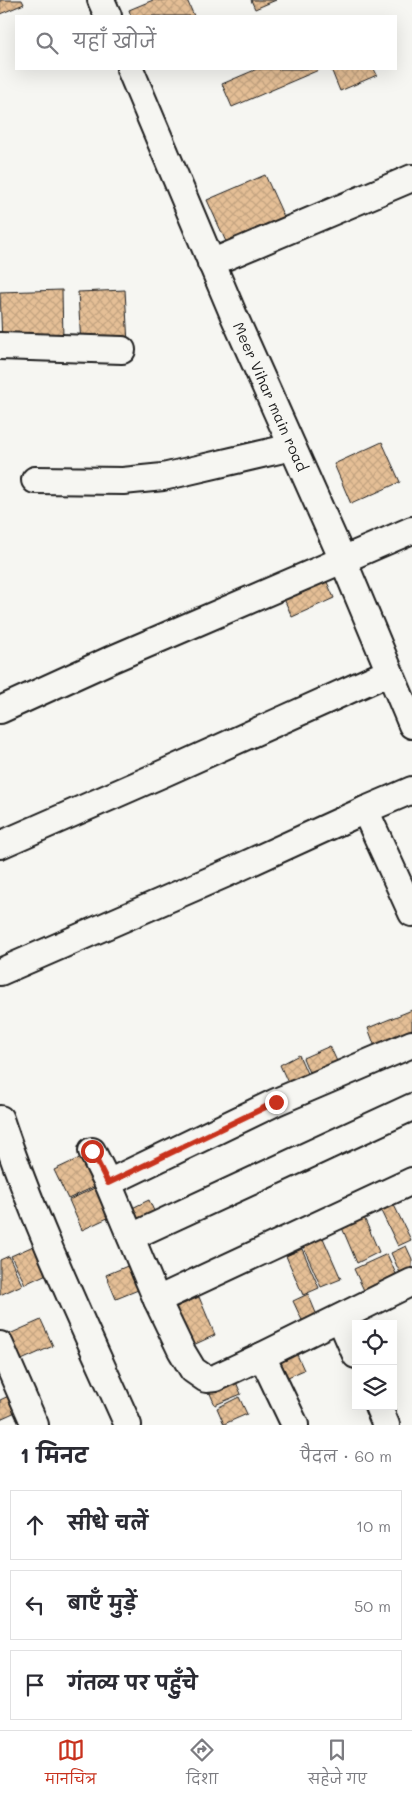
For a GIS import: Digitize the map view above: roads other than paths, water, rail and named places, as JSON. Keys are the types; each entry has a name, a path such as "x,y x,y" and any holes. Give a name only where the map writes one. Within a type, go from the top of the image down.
{"street":[{"path":"101,0 108,15"},
{"name":"Meer Vihar main road","path":"130,70 211,262 343,560 388,672 412,725"},
{"path":"211,262 412,178"},
{"path":"0,346 122,350"},
{"path":"35,480 123,481 163,478 292,447"},
{"path":"0,710 110,660 412,530"},
{"path":"0,845 388,672"},
{"path":"0,972 412,790"},
{"path":"365,810 412,913"},
{"path":"108,1183 276,1102 412,1044"},
{"path":"131,1237 412,1107"},
{"path":"0,1119 8,1172 44,1235 128,1425"},
{"path":"92,1151 108,1183 157,1300 181,1350 193,1370 200,1377 206,1379 215,1378 411,1286"},
{"path":"157,1300 412,1181"},
{"path":"340,1318 352,1346"},
{"path":"0,1345 35,1425"},
{"path":"262,1356 295,1425"},
{"path":"380,1410 386,1425"}]}
